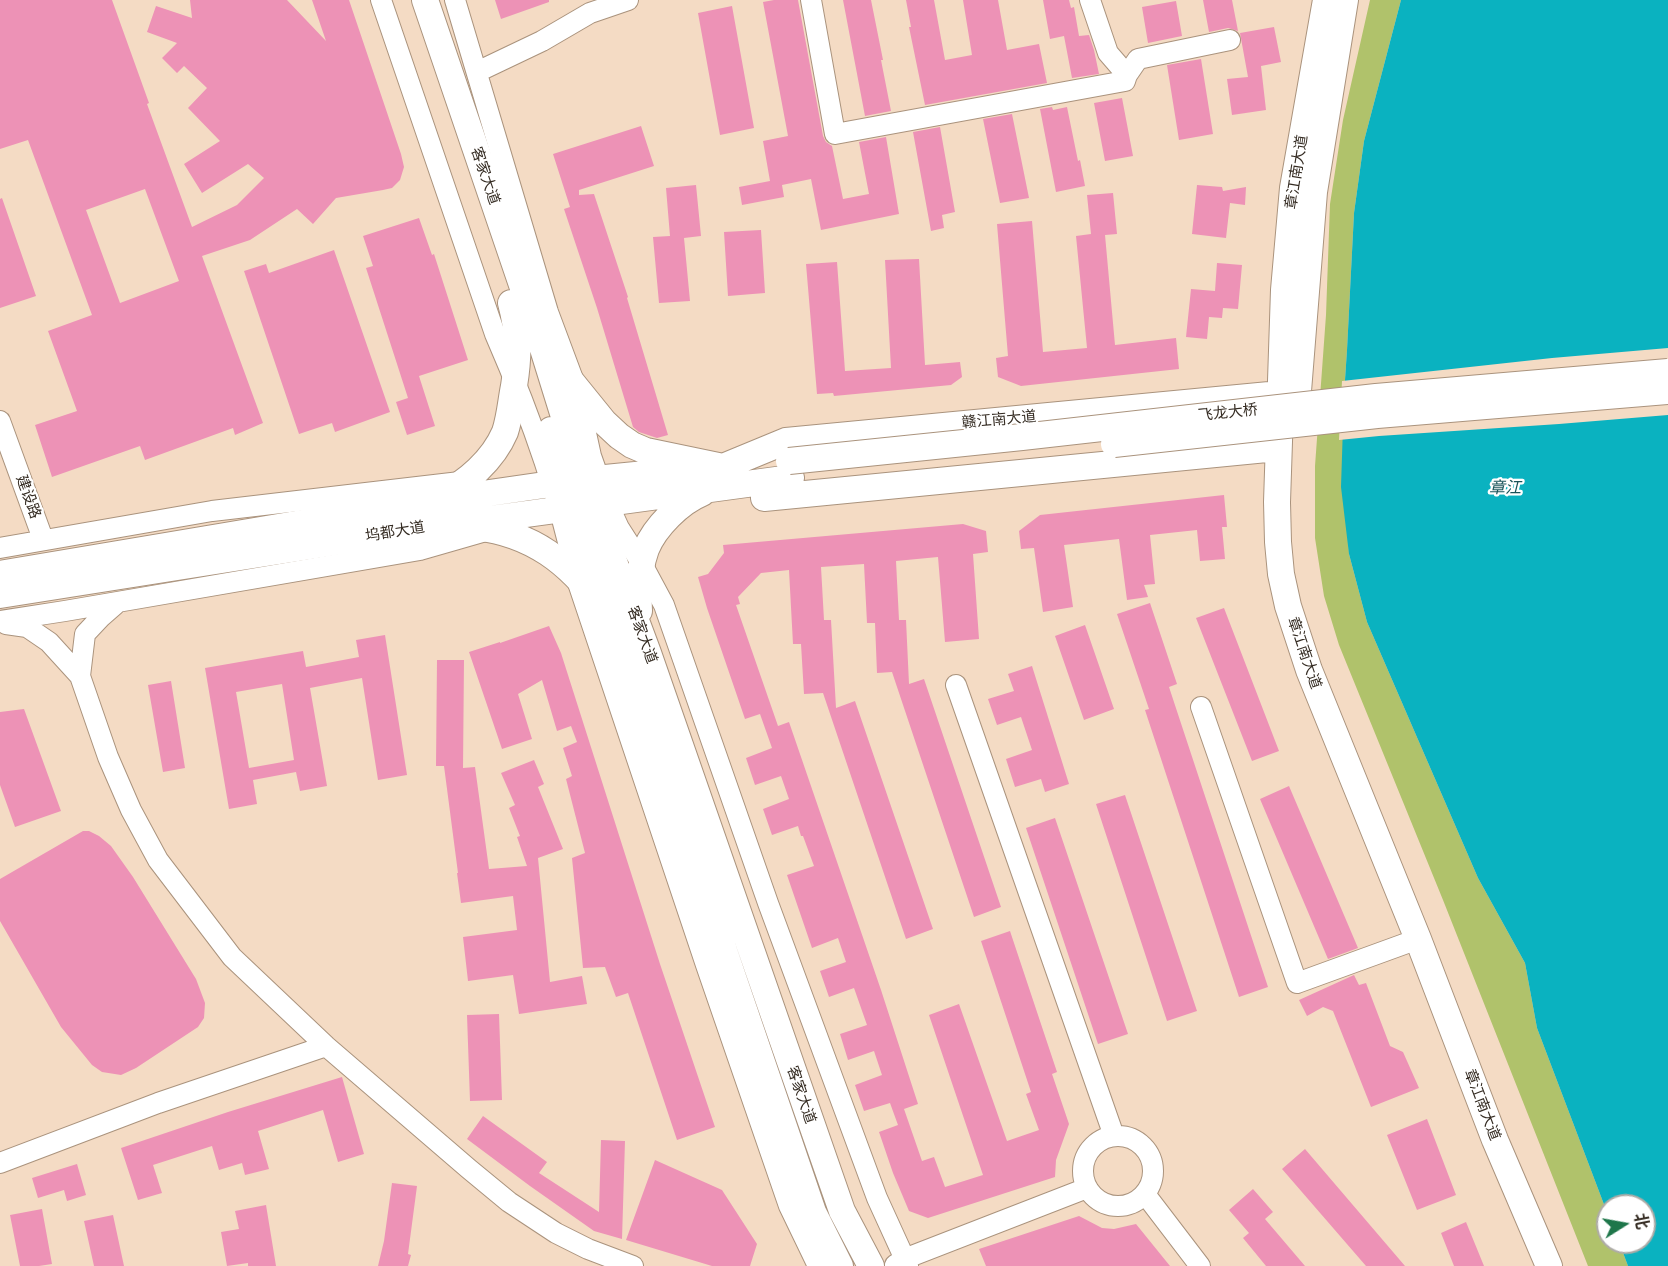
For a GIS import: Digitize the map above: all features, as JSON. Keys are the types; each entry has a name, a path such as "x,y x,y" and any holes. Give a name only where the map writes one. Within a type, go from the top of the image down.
{"main road":[{"name":"客家大道","path":"407,0 511,303 579,508 619,638 813,1212 840,1266"},
{"name":"客家大道","path":"425,0 535,323 570,482"},
{"name":"章江南大道","path":"1326,0 1293,188 1284,290 1277,448 1278,542 1281,574 1288,606 1309,670 1418,939 1496,1140 1549,1266"},
{"name":"章江南大道","path":"1346,0 1314,192 1297,393 1294,497 1299,573 1304,603 1324,662 1566,1266"},
{"path":"511,303 518,336 518,362 505,432 492,454 464,481 443,495 429,514 468,526 492,529 535,544 550,554 590,591 619,638"},
{"path":"535,323 576,387 604,422 619,436 632,445 652,452 723,466"},
{"name":"飞龙大桥","path":"790,470 1022,437 1376,397 1668,372"},
{"name":"飞龙大桥","path":"790,470 1377,415 1668,391"},
{"name":"赣江南大道","path":"723,466 786,441 1280,394"},
{"path":"648,653 639,609 639,582 647,548 664,522 682,504 708,490 748,500 1277,448"},
{"name":"坞都大道","path":"0,595 429,514 570,482 723,466 790,470"},
{"name":"坞都大道","path":"0,574 429,514 579,508 708,490 790,470"},
{"name":"客家大道","path":"579,508 648,653 842,1211 871,1266"}],"street":[{"path":"381,0 495,334 515,381 543,460 570,482 579,508 576,577 789,1206 818,1266"},
{"path":"455,0 548,312 576,387 591,456 570,482"},
{"path":"477,72 542,41 590,14 628,0"},
{"path":"812,0 835,134 1125,81 1138,59 1230,40"},
{"path":"1090,0 1107,54 1127,75"},
{"name":"建设路","path":"0,421 43,539"},
{"path":"0,548 212,511 464,481 570,482"},
{"path":"0,622 420,550 492,529 579,508 620,528 664,605 768,903 902,1264 1087,1188"},
{"path":"80,676 85,634 100,617 119,602"},
{"path":"0,622 27,627 49,642 80,676 108,757 131,810 158,860 232,957 326,1046 510,1202 556,1233 588,1249 633,1266"},
{"path":"956,685 1114,1136"},
{"path":"1202,707 1297,983 1418,939"},
{"path":"0,1163 158,1103 326,1046"},
{"path":"1114,1136 1133,1139 1141,1144 1152,1159 1153,1178 1145,1194 1130,1205 1112,1206 1095,1198 1087,1188 1083,1175 1083,1166 1090,1149 1105,1138 1114,1136"},
{"path":"1145,1194 1200,1266"}],"green space":[{"path":"1370,0 1401,0 1364,141 1354,213 1344,395 1349,554 1367,622 1478,878 1525,963 1537,1028 1600,1194 1596,1194 1596,1254 1624,1254 1628,1266 1588,1266 1339,645 1324,596 1315,538 1315,466 1326,315 1330,204 1343,120"}],"water":[{"name":"章江","path":"1401,0 1668,0 1668,1266 1628,1266 1624,1254 1656,1254 1656,1194 1600,1194 1537,1028 1525,963 1478,878 1367,622 1349,554 1341,487 1354,213 1364,141"}],"pier":[{"path":"1668,348 1668,415 1339,440 1342,381"}],"building":[{"path":"0,0 112,0 192,227 237,205 264,178 248,164 202,193 184,164 220,141 188,108 207,88 184,66 177,73 162,58 177,43 147,32 156,6 192,18 190,0 287,0 326,41 312,0 349,0 404,167 400,180 392,188 336,198 313,224 297,209 250,240 202,256 263,423 235,435 233,428 145,460 140,446 52,477 35,425 77,411 48,331 92,315 28,140 0,149","holes":["145,189 179,281 120,303 86,210"]},
{"path":"495,0 549,0 549,2 501,19"},
{"path":"798,0 823,136 832,146 843,199 869,194 859,142 886,137 899,214 821,230 811,179 782,185 784,197 742,205 739,187 770,181 763,141 788,136 763,2"},
{"path":"843,0 871,0 891,111 865,116"},
{"path":"906,0 934,0 945,60 972,55 963,0 998,0 1007,50 1039,44 1047,83 925,105 909,27 911,27"},
{"path":"1043,0 1069,0 1071,8 1074,7 1079,36 1089,35 1099,74 1072,78 1064,36 1050,39"},
{"path":"1203,0 1232,0 1238,31 1228,28 1209,32"},
{"path":"1176,1 1182,36 1148,43 1142,7"},
{"path":"732,6 754,128 720,135 698,13"},
{"path":"1274,27 1281,62 1261,66 1266,110 1232,115 1227,79 1248,77 1240,33"},
{"path":"1201,59 1213,134 1179,140 1167,65"},
{"path":"1122,98 1133,156 1105,161 1094,103"},
{"path":"1052,107 1053,110 1067,107 1085,186 1056,192 1040,109"},
{"path":"1012,114 1029,198 1000,203 983,119"},
{"path":"641,126 654,166 579,190 579,195 594,194 628,297 668,435 657,438 639,432 633,427 564,209 570,207 553,154"},
{"path":"940,127 955,212 942,215 944,228 931,231 913,132"},
{"path":"696,185 701,236 684,238 690,301 659,303 653,237 670,236 666,188"},
{"path":"1197,185 1222,187 1223,191 1246,187 1245,205 1230,203 1226,238 1192,234"},
{"path":"1113,193 1117,234 1105,235 1115,345 1176,338 1179,369 1021,386 998,377 996,358 1008,356 997,224 1032,221 1043,352 1087,348 1076,236 1091,234 1087,195"},
{"path":"2,198 36,296 0,308 0,199"},
{"path":"419,218 432,255 434,254 468,360 419,376 435,426 407,435 396,402 408,398 366,268 373,266 363,236"},
{"path":"761,230 765,293 728,296 724,232"},
{"path":"334,250 390,412 335,432 332,423 299,434 244,271 266,264 269,273"},
{"path":"919,259 925,365 960,362 962,377 951,385 834,396 833,393 817,394 806,264 837,262 845,371 891,368 885,260"},
{"path":"1217,263 1242,265 1238,309 1223,308 1222,318 1209,317 1207,339 1186,337 1191,289 1215,291"},
{"path":"1224,495 1227,527 1222,527 1225,559 1200,561 1197,530 1150,535 1155,584 1144,585 1148,597 1127,600 1119,539 1064,545 1073,607 1043,612 1034,548 1021,549 1019,531 1040,515"},
{"path":"963,524 986,531 988,552 973,554 979,639 945,642 938,557 896,561 899,620 906,620 909,684 924,679 1001,907 974,917 892,672 877,673 875,623 867,623 864,564 821,567 824,620 831,620 836,708 855,701 933,929 906,939 823,693 804,694 801,644 793,644 789,570 761,573 738,597 740,604 736,605 778,726 789,722 881,990 918,1104 904,1109 922,1161 934,1157 945,1187 983,1175 929,1015 959,1004 1007,1141 1039,1130 1026,1094 1031,1092 981,941 1010,931 1057,1072 1052,1074 1069,1124 1056,1160 1055,1177 928,1218 909,1211 879,1132 898,1125 890,1103 864,1111 855,1085 882,1075 874,1051 848,1060 840,1034 867,1025 854,988 829,997 820,971 846,962 838,938 812,948 787,875 814,866 798,826 772,835 763,809 789,799 781,776 755,785 746,758 772,748 760,714 745,719 698,577 708,574 724,553 723,545"},
{"path":"1150,603 1177,684 1169,687 1268,987 1239,997 1145,710 1149,709 1117,614"},
{"path":"1224,608 1279,751 1252,761 1196,618"},
{"path":"1085,625 1114,709 1084,720 1055,636"},
{"path":"549,626 561,653 660,964 715,1127 677,1140 628,993 616,997 605,967 583,968 572,858 585,853 566,779 572,776 563,748 577,742 571,726 557,731 542,680 518,694 532,739 502,749 469,652"},
{"path":"385,635 407,775 378,780 362,678 310,688 327,786 300,791 296,772 253,780 257,804 229,809 205,668 303,651 306,667 359,657 356,640","holes":["282,684 294,760 249,768 236,692"]},
{"path":"437,660 464,660 463,768 475,767 489,869 527,866 517,837 520,836 509,808 515,805 501,773 534,760 544,784 538,787 563,849 538,858 550,982 582,976 587,1004 519,1014 513,975 468,981 463,937 517,930 513,896 461,903 444,766 436,766"},
{"path":"1032,666 1069,784 1045,792 1041,779 1015,787 1006,759 1032,750 1021,717 997,725 988,699 1014,691 1008,674"},
{"path":"171,681 185,768 163,772 148,685"},
{"path":"24,709 61,811 15,827 0,785 0,712"},
{"path":"1289,786 1358,948 1328,959 1260,799"},
{"path":"1125,795 1197,1011 1167,1021 1096,804"},
{"path":"1055,818 1128,1034 1098,1044 1026,828"},
{"path":"83,831 99,836 111,846 133,877 196,979 205,1003 204,1018 198,1027 136,1068 121,1075 102,1072 92,1065 61,1027 0,921 0,879"},
{"path":"1354,975 1359,985 1366,983 1390,1046 1403,1052 1419,1088 1371,1107 1333,1011 1323,1007 1307,1016 1299,1000"},
{"path":"499,1014 502,1100 470,1101 467,1015"},
{"path":"342,1077 364,1154 338,1162 323,1110 258,1131 269,1169 245,1175 242,1163 219,1170 212,1146 153,1165 162,1193 138,1200 121,1148"},
{"path":"483,1116 547,1162 539,1173 599,1212 601,1140 625,1141 622,1239 594,1231 467,1139"},
{"path":"1427,1119 1456,1195 1417,1210 1387,1135"},
{"path":"1305,1149 1405,1266 1366,1266 1282,1169"},
{"path":"655,1160 722,1190 757,1244 750,1266 712,1266 626,1240"},
{"path":"77,1164 86,1195 67,1201 64,1190 38,1198 32,1178"},
{"path":"392,1183 417,1186 408,1266 378,1266"},
{"path":"1253,1189 1273,1212 1265,1219 1305,1266 1266,1266 1243,1238 1249,1233 1229,1210"},
{"path":"266,1205 276,1266 248,1266 248,1263 227,1266 221,1232 239,1229 235,1211"},
{"path":"42,1209 52,1264 20,1266 10,1215"},
{"path":"113,1215 124,1266 94,1266 84,1221"},
{"path":"1079,1216 1102,1228 1114,1229 1136,1224 1170,1266 986,1266 979,1249"},
{"path":"1466,1222 1484,1266 1454,1266 1441,1233"}]}
